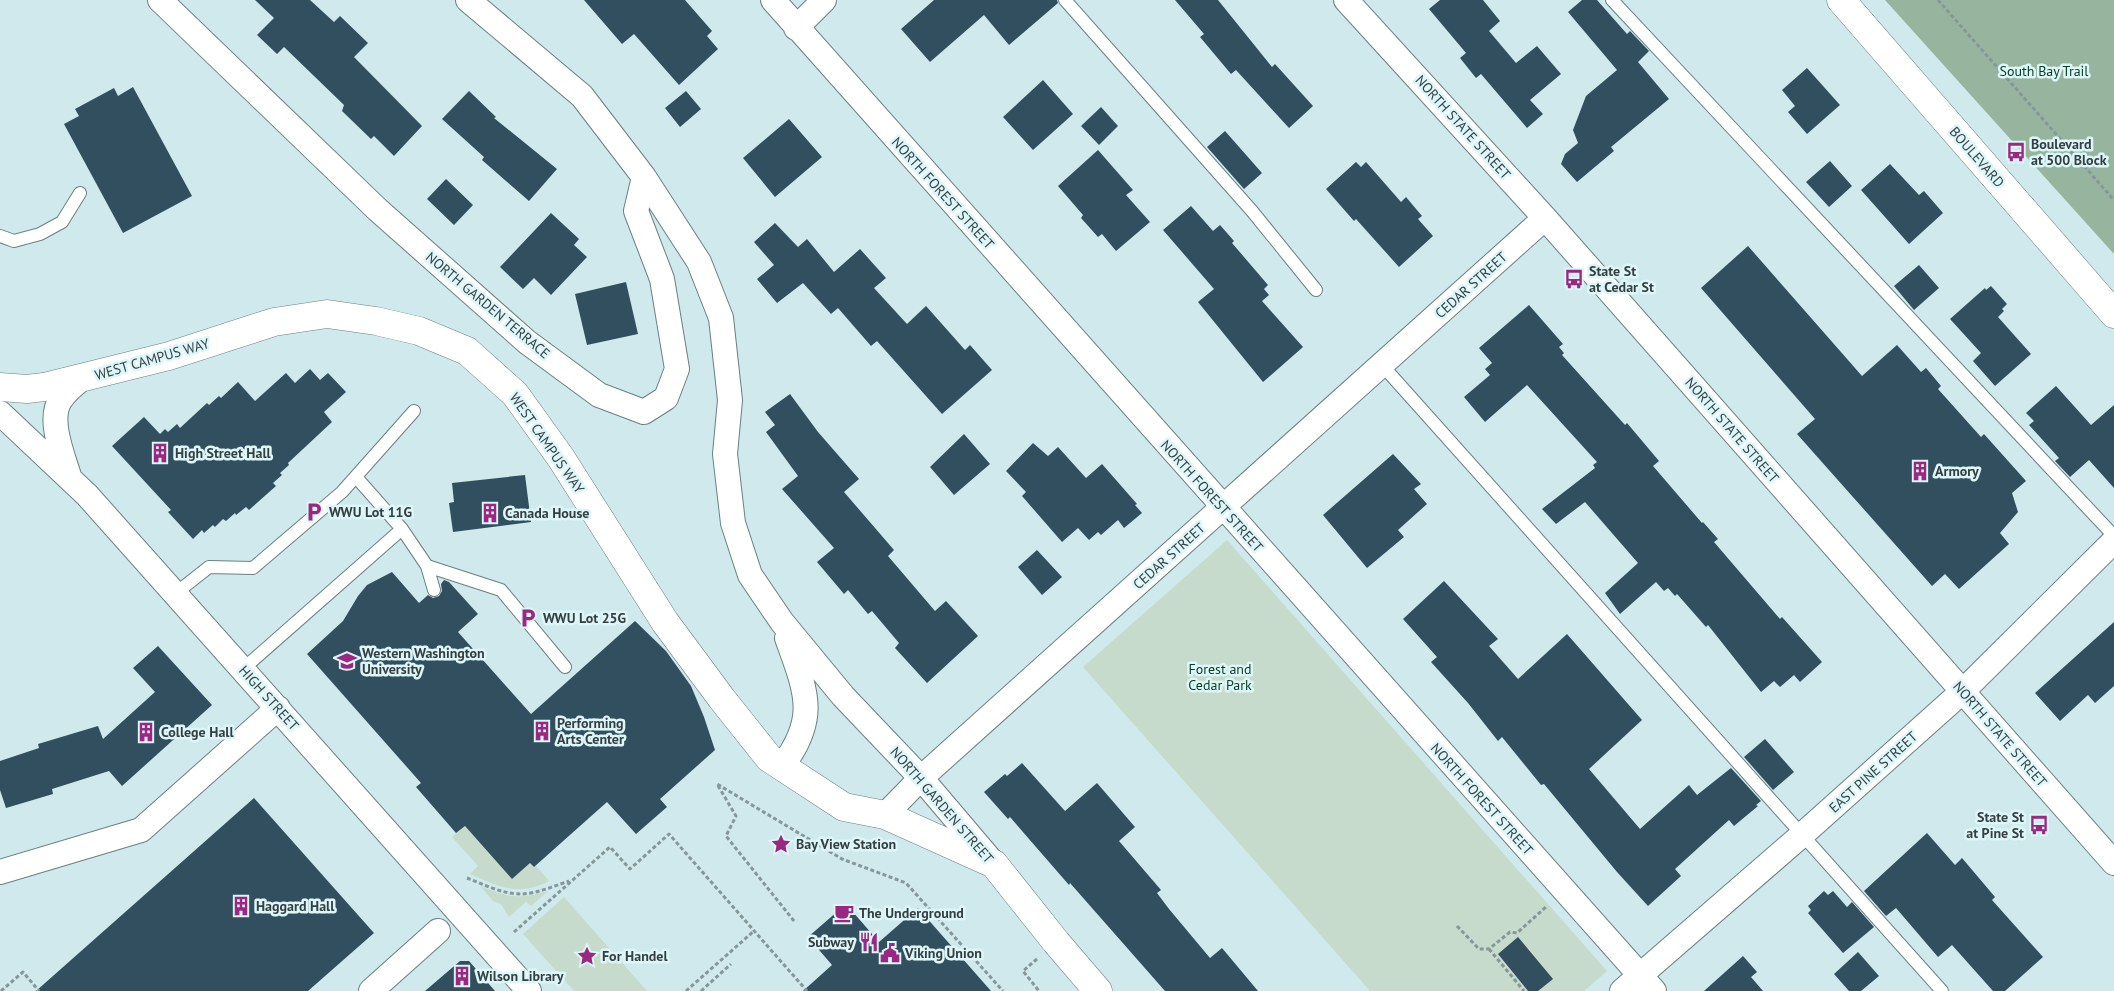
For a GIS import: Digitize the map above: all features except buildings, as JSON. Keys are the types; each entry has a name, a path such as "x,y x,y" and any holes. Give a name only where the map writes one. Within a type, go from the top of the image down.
{"street":[{"name":"NORTH GARDEN TERRACE","path":"160,0 378,210 527,342 599,395 644,412 666,398 677,369 662,280 636,211 644,177"},
{"name":"NORTH GARDEN STREET","path":"468,0 582,96 644,177 698,262 721,318 730,400 725,454 733,523 750,575 782,622 843,696 921,778 1098,991"},
{"name":"NORTH FOREST STREET","path":"773,0 1222,508 1647,983"},
{"path":"796,28 824,0"},
{"name":"NORTH STATE STREET","path":"1346,0 1545,218 2114,863"},
{"name":"BOULEVARD","path":"1841,0 2114,314"},
{"name":"CEDAR STREET","path":"885,816 921,778 1545,218"},
{"name":"WEST CAMPUS WAY","path":"0,387 27,389 84,378 169,356 274,322 327,314 376,321 419,331 467,351 515,394 561,458 665,622 769,758 844,807 885,816 994,864"},
{"path":"70,478 58,442 56,417 59,401 70,388 84,378"},
{"name":"HIGH STREET","path":"0,413 70,478 176,593 529,991"},
{"name":"EAST PINE STREET","path":"1622,991 1647,983 1802,834 1963,692 2114,541"},
{"name":"NORTH GARDEN STREET","path":"782,622 807,701 805,727 795,749 782,766"},
{"path":"0,872 141,830 278,708"},
{"path":"371,991 438,931"}],"lane":[{"path":"1065,0 1252,211 1316,290"},
{"path":"1612,0 2114,536"},
{"path":"0,236 14,241 40,234 62,222 80,193"},
{"path":"1382,365 1942,991"},
{"path":"176,593 209,567 252,568 342,492 414,411"},
{"path":"356,477 402,529 427,566 434,590"},
{"path":"243,669 402,529"},
{"path":"427,566 501,590 565,667"}],"path":[{"path":"1938,0 2114,200"},
{"path":"794,920 726,836 736,816 717,784 842,859 906,883 1002,991"},
{"path":"514,932 610,847 630,869 669,834 807,991"},
{"path":"467,878 501,890 520,894 572,880"},
{"path":"1457,926 1479,949 1489,949 1510,932 1517,933 1565,891"},
{"path":"686,991 754,931"},
{"path":"1038,990 1023,971 1056,942"},
{"path":"1489,949 1524,991"},
{"path":"701,991 730,964"},
{"path":"1,991 23,972 40,991"}],"green space":[{"name":"South Bay Trail","path":"1885,0 2114,0 2114,254"},
{"name":"Forest and Cedar Park","path":"1227,540 1607,971 1584,991 1370,991 1083,667"},
{"path":"465,826 512,879 530,863 534,867 536,866 549,881 538,886 518,889 500,886 470,874 478,866 452,837"},
{"path":"480,886 498,893 514,896 529,896 548,891 531,906 526,902 509,917 501,904 493,901"},
{"path":"564,897 647,991 574,991 523,934"}],"place":[{"name":"Boulevard at 500 Block","path":"2016,152"},
{"name":"State St at Cedar St","path":"1574,279"},
{"name":"High Street Hall","path":"160,453"},
{"name":"Armory","path":"1920,471"},
{"name":"WWU Lot 11G","path":"314,512"},
{"name":"Canada House","path":"490,513"},
{"name":"WWU Lot 25G","path":"528,618"},
{"name":"Western Washington University","path":"347,661"},
{"name":"Performing Arts Center","path":"542,731"},
{"name":"College Hall","path":"146,732"},
{"name":"State St at Pine St","path":"2039,825"},
{"name":"Bay View Station","path":"781,844"},
{"name":"Haggard Hall","path":"241,906"},
{"name":"The Underground","path":"844,913"},
{"name":"Subway","path":"869,942"},
{"name":"Viking Union","path":"890,953"},
{"name":"For Handel","path":"587,956"},
{"name":"Wilson Library","path":"462,976"}]}
